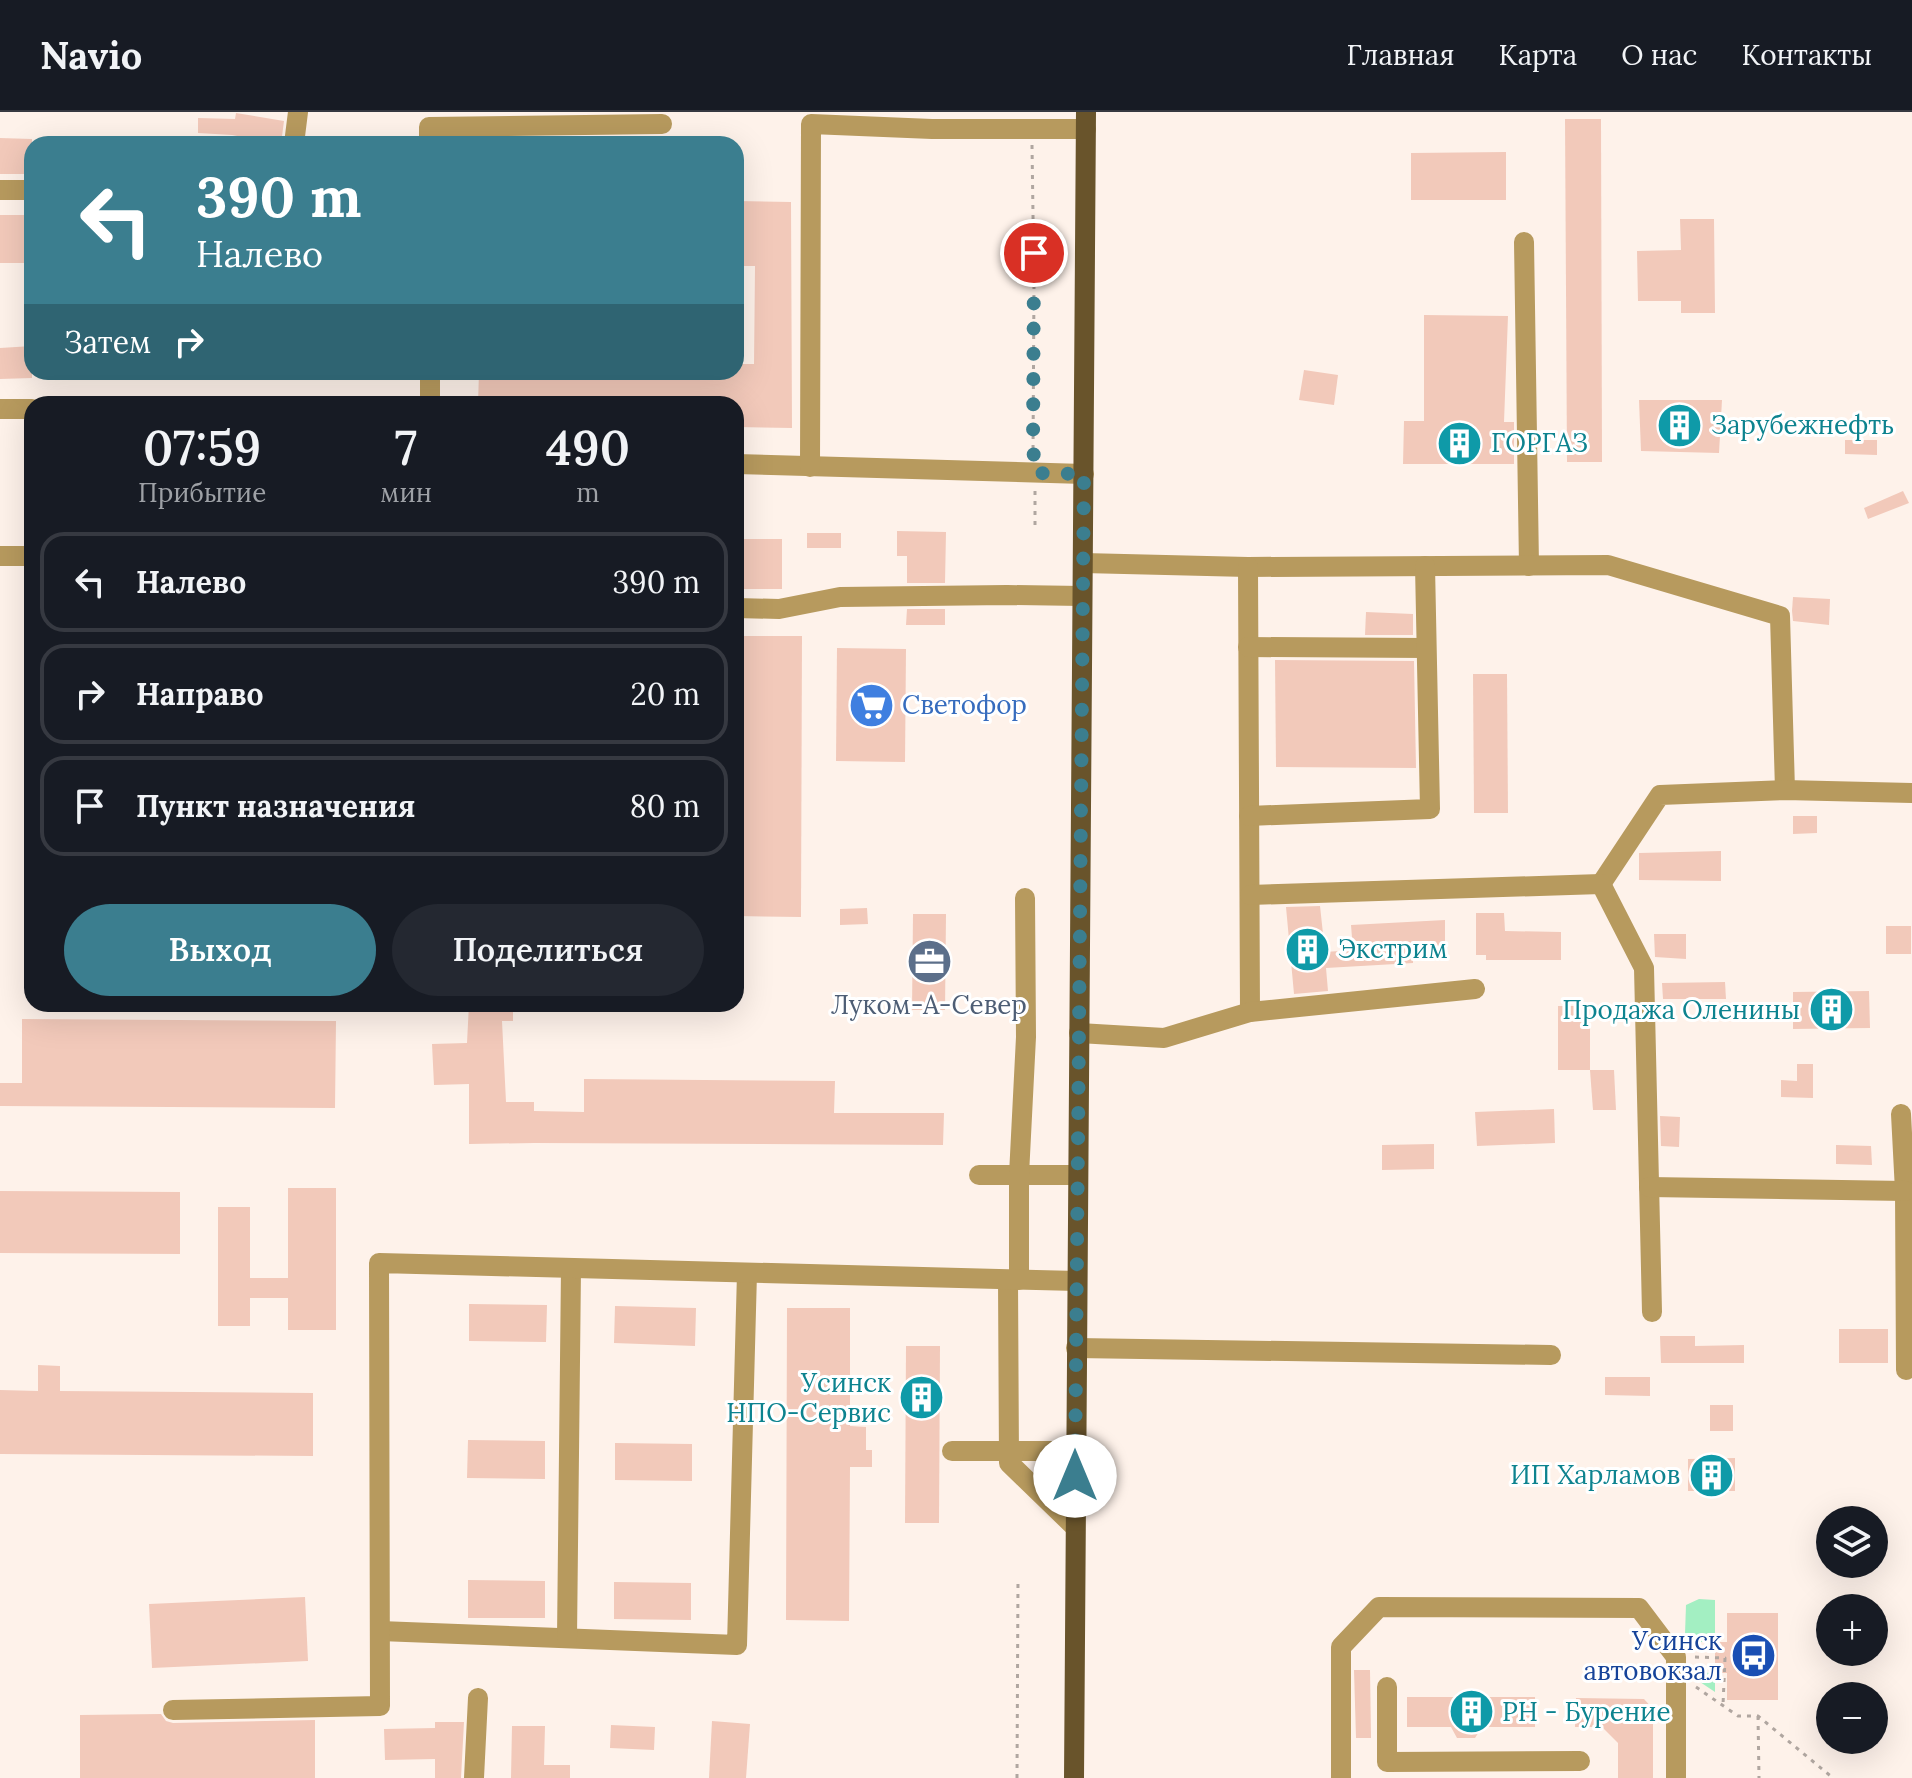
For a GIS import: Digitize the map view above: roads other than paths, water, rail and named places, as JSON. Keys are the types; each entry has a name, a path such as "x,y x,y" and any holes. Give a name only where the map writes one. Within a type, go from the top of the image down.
{"main road":[{"path":"1074,1778 1086,120"}],"street":[{"path":"295,136 298,112"},
{"path":"810,467 811,124 1032,129 1086,120"},
{"path":"429,136 429,127 662,124"},
{"path":"0,190 24,190"},
{"path":"1524,242 1529,566"},
{"path":"0,409 24,409"},
{"path":"744,464 1084,474"},
{"path":"0,556 24,556"},
{"path":"1083,563 1248,567 1608,565 1780,616 1785,790"},
{"path":"1249,816 1430,809 1425,566"},
{"path":"1248,567 1250,1012"},
{"path":"744,608 779,609 840,597 1082,596"},
{"path":"1248,647 1426,648"},
{"path":"1601,884 1660,795 1785,790 1912,793"},
{"path":"1250,895 1601,884"},
{"path":"1601,884 1644,968 1652,1312"},
{"path":"1025,898 1026,1037 1013,1280 1009,1463 1075,1527"},
{"path":"1079,1033 1164,1038 1250,1012 1475,989"},
{"path":"1901,1114 1905,1191 1906,1370"},
{"path":"979,1175 1078,1175"},
{"path":"1649,1187 1905,1191"},
{"path":"173,1710 380,1706 379,1263 1077,1281"},
{"path":"567,1638 571,1268"},
{"path":"380,1631 737,1645 747,1273"},
{"path":"1076,1348 1551,1355"},
{"path":"952,1451 1076,1451"},
{"path":"1341,1778 1341,1647 1379,1607 1639,1608 1676,1665 1676,1778"},
{"path":"1387,1687 1387,1762 1509,1770 1580,1761"},
{"path":"474,1778 478,1698"}],"place":[{"name":"Зарубежнефть","path":"1680,425"},
{"name":"ГОРГАЗ","path":"1460,443"},
{"name":"Светофор","path":"871,705"},
{"name":"Экстрим","path":"1307,949"},
{"name":"Луком-А-Север","path":"929,962"},
{"name":"Продажа Оленины","path":"1831,1010"},
{"name":"Усинск НПО-Сервис","path":"922,1398"},
{"name":"ИП Харламов","path":"1711,1475"},
{"name":"Усинск автовокзал","path":"1753,1656"},
{"name":"РН - Бурение","path":"1471,1712"}]}
